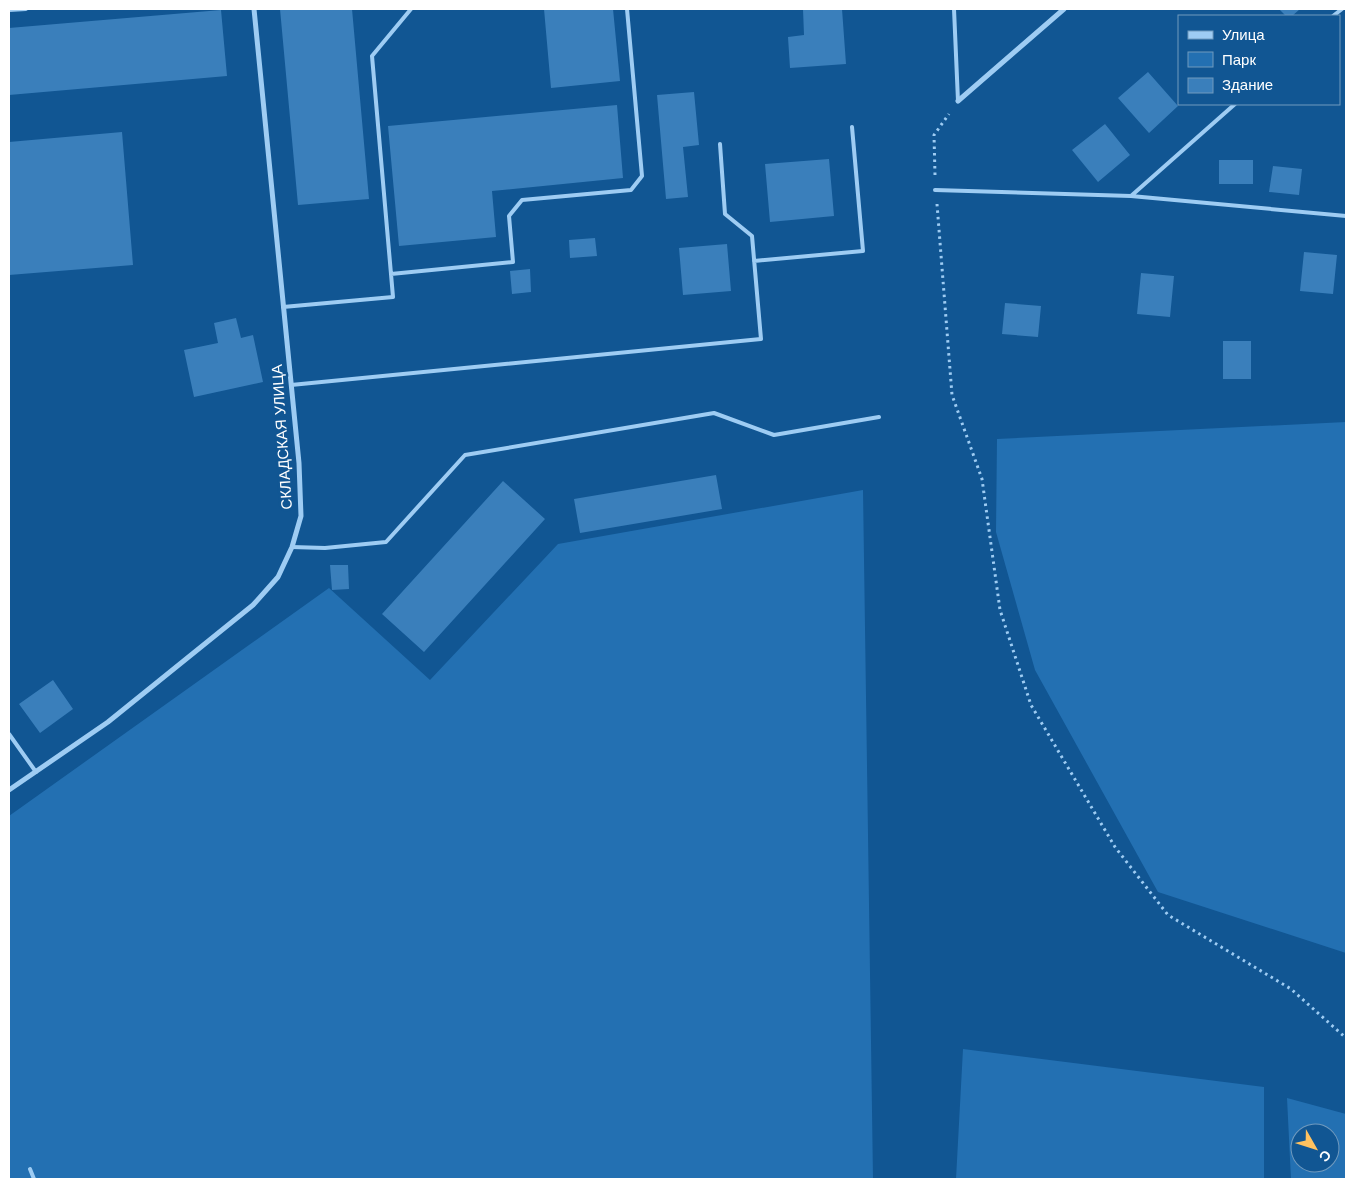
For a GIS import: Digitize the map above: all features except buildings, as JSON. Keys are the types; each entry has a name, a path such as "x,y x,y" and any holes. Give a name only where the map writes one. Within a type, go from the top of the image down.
{"street":[{"name":"СКЛАДСКАЯ УЛИЦА","path":"9,790 108,722 253,605 278,577 292,547 301,516 299,463 254,9"},
{"path":"958,101 1064,9"}],"lane":[{"path":"9,10 26,9"},
{"path":"283,307 393,297 372,56 411,9"},
{"path":"391,274 513,262 509,216 522,200 630,190 642,176 627,9"},
{"path":"954,9 958,101"},
{"path":"1131,196 1234,105"},
{"path":"754,261 863,251 852,127"},
{"path":"291,385 760,339 752,236 725,214 720,144"},
{"path":"935,190 1131,196 1346,216"},
{"path":"292,547 325,548 386,542 465,455 714,413 774,435 879,417"},
{"path":"9,734 36,772"},
{"path":"30,1169 34,1179"}],"path":[{"path":"958,101 934,135 935,190 952,395 982,479 1000,610 1031,705 1115,847 1168,916 1291,989 1346,1038"}],"green space":[{"path":"1346,422 1346,953 1158,892 1035,670 996,532 997,439"},
{"path":"863,490 873,1179 9,1179 9,816 329,588 430,680 558,544"},
{"path":"963,1049 1264,1087 1264,1179 956,1179"},
{"path":"1287,1098 1346,1114 1346,1179 1291,1179 1291,1173 1340,1173 1340,1123 1290,1123 1290,1159"}]}
